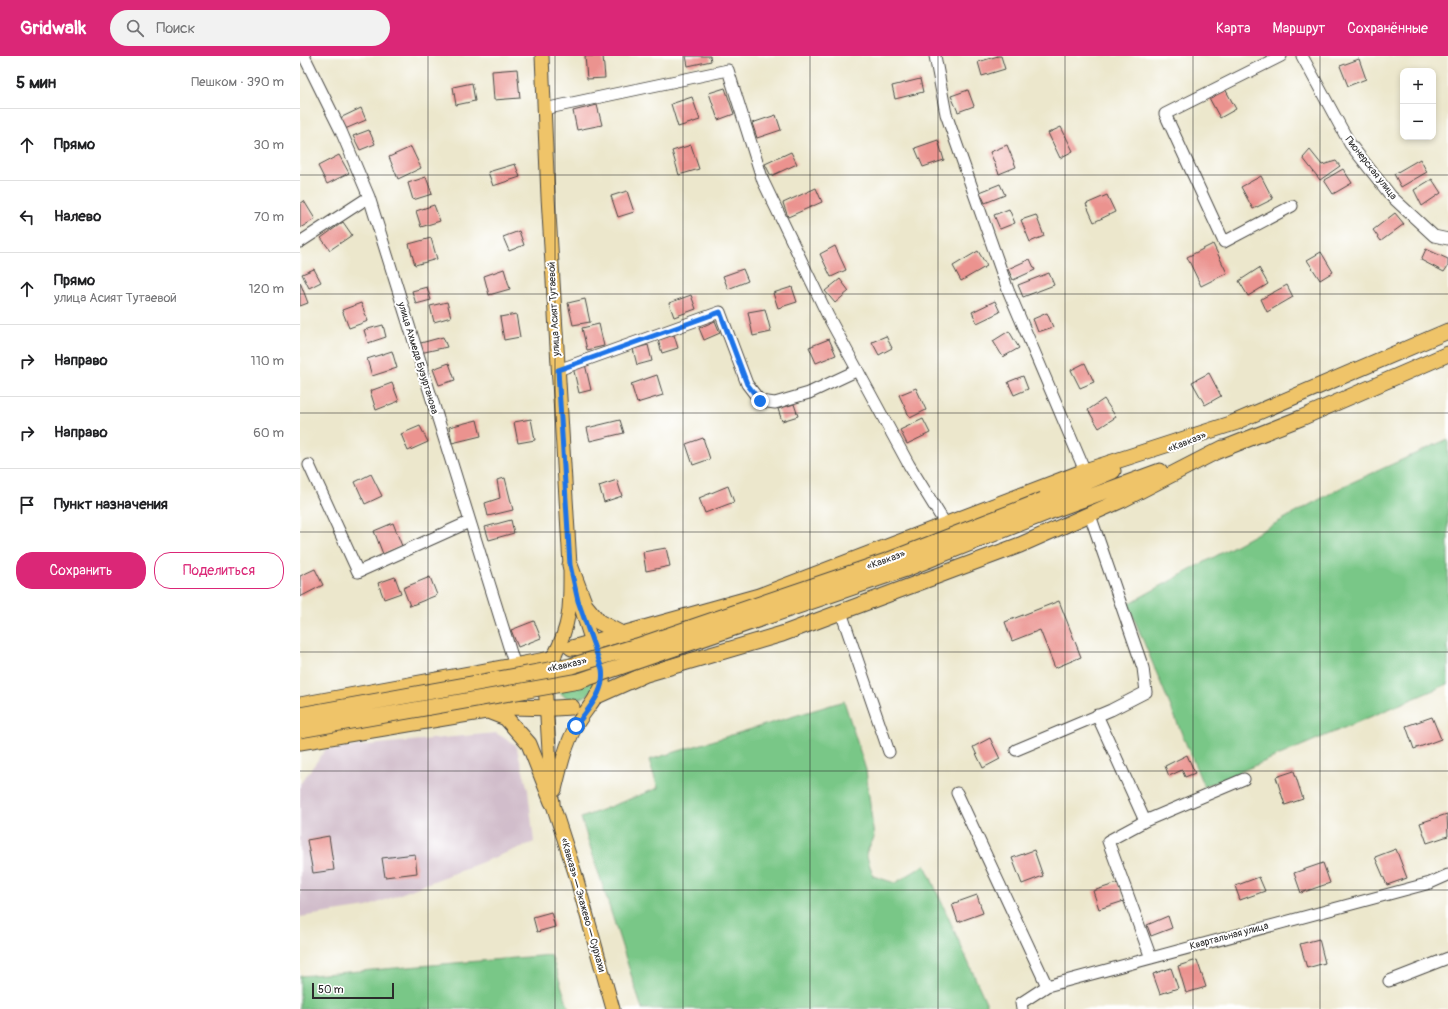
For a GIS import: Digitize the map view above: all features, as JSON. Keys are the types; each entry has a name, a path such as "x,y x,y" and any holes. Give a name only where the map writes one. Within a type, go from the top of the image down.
{"highway":[{"name":"«Кавказ»","path":"300,730 579,681 903,570 1237,422 1448,331"},
{"name":"«Кавказ»","path":"300,715 578,664 637,646 1047,506 1223,448 1301,418 1448,354"},
{"path":"572,648 759,596 1085,471 1237,422"},
{"path":"597,696 646,674 782,634 1020,545 1090,515 1223,448"},
{"path":"570,565 585,604 600,622 622,634"},
{"name":"«Кавказ»","path":"300,706 516,666 552,657"},
{"path":"300,742 488,711 527,706 546,708 572,707"},
{"path":"488,711 506,718 529,744 552,802"}],"main road":[{"name":"улица Асият Тутаевой","path":"542,56 558,370 570,565 570,612 564,636 552,657"},
{"path":"552,802 562,761 576,726 602,688 604,678 578,601 570,565"},
{"path":"597,696 581,706 572,707 562,705 554,700 548,692 545,683 546,666 552,657 562,650 572,648 591,653 598,660"},
{"name":"«Кавказ» — Экажево — Сурхахи","path":"545,683 552,802 575,873 613,1009"}],"street":[{"name":"улица Ахмеда Бузуртанова","path":"304,56 341,131 369,197 469,522 516,666"},
{"path":"934,56 946,114 1008,290 1085,471"},
{"path":"1281,56 1165,114 1224,242 1292,206"},
{"name":"Пионерская улица","path":"1302,56 1350,144 1391,196 1434,236 1448,239"},
{"path":"544,109 728,70 763,181 828,316 909,465 946,525"},
{"path":"300,242 369,197"},
{"path":"558,370 720,312 747,384 760,401 775,403 809,393 858,370"},
{"path":"309,465 358,572 469,522"},
{"path":"1016,750 1097,716 1146,692 1143,668 1090,515"},
{"path":"841,612 889,752"},
{"path":"1097,716 1145,822"},
{"path":"1151,958 1108,842 1145,822 1244,779"},
{"path":"957,793 1047,986"},
{"name":"Квартальная улица","path":"1022,1009 1021,1003 1047,986 1430,882 1448,875"},
{"path":"1388,981 1448,958"}],"shaded area":[{"path":"496,733 516,745 528,790 534,842 367,907 300,917 300,784 326,749"}],"green space":[{"path":"1448,439 1448,684 1204,787 1128,604 1344,486"},
{"path":"571,657 579,657 587,660 593,666 596,678 593,690 587,696 579,699 571,699 563,696 557,690 554,682 554,674 557,666 563,660"},
{"path":"844,701 866,770 874,838 866,853 873,876 895,883 925,865 989,1009 642,1009 581,818 658,788 649,760"},
{"path":"551,955 569,1009 300,1009 300,976"}],"building":[{"path":"585,56 603,56 605,78 587,79"},
{"path":"686,56 710,56 711,61 688,66"},
{"path":"1001,56 1005,69 982,76 978,62"},
{"path":"1359,59 1366,79 1348,86 1340,66"},
{"path":"517,69 520,98 494,100 492,71"},
{"path":"920,79 923,92 895,99 892,86"},
{"path":"472,83 475,101 456,105 453,87"},
{"path":"1224,87 1236,109 1220,118 1208,96"},
{"path":"725,88 734,114 718,120 709,93"},
{"path":"968,90 974,106 958,112 951,96"},
{"path":"692,97 700,120 678,127 671,104"},
{"path":"597,105 602,125 577,130 573,111"},
{"path":"361,108 366,120 345,129 340,118"},
{"path":"776,115 781,130 757,138 752,123"},
{"path":"1061,127 1073,151 1060,158 1048,133"},
{"path":"369,130 375,144 360,150 353,136"},
{"path":"938,140 944,160 923,167 915,148"},
{"path":"691,145 699,169 679,175 672,151"},
{"path":"1007,145 1016,167 999,174 990,152"},
{"path":"411,147 421,168 398,179 389,157"},
{"path":"1310,150 1322,165 1336,161 1340,166 1320,180 1303,158"},
{"path":"791,152 797,164 771,176 765,164"},
{"path":"339,155 349,173 327,184 318,166"},
{"path":"1420,159 1427,172 1401,187 1394,174"},
{"path":"515,164 520,177 493,186 488,172"},
{"path":"1343,169 1352,183 1333,194 1324,180"},
{"path":"1261,176 1273,199 1253,209 1241,187"},
{"path":"426,177 432,194 413,200 408,183"},
{"path":"1432,179 1441,193 1422,206 1414,190"},
{"path":"1000,184 1005,195 985,203 980,192"},
{"path":"816,188 822,202 788,217 783,203"},
{"path":"627,191 634,212 618,217 611,196"},
{"path":"1107,195 1115,212 1094,222 1086,204"},
{"path":"304,201 315,219 300,228 300,204"},
{"path":"434,205 440,221 421,227 416,211"},
{"path":"1009,209 1015,223 1000,229 994,215"},
{"path":"1395,213 1404,224 1381,241 1373,230"},
{"path":"1036,215 1044,236 1030,242 1021,220"},
{"path":"343,222 352,235 330,250 321,238"},
{"path":"519,231 524,245 509,251 503,237"},
{"path":"431,238 437,259 415,265 409,244"},
{"path":"1213,244 1227,273 1201,286 1187,257"},
{"path":"835,246 846,270 831,277 820,254"},
{"path":"1426,249 1448,259 1448,266 1444,272 1421,260"},
{"path":"978,251 987,266 961,281 953,266"},
{"path":"1321,252 1333,272 1320,280 1307,260"},
{"path":"1030,259 1035,270 1013,280 1008,269"},
{"path":"1259,268 1268,284 1248,296 1239,281"},
{"path":"314,269 321,282 309,288 302,274"},
{"path":"504,269 510,289 489,295 484,276"},
{"path":"743,269 748,281 728,289 723,276"},
{"path":"1049,273 1054,285 1023,297 1018,285"},
{"path":"840,279 849,291 835,303 825,291"},
{"path":"300,282 308,303 300,306"},
{"path":"1287,285 1293,297 1267,312 1261,299"},
{"path":"427,287 431,300 416,304 412,291"},
{"path":"792,287 797,302 778,308 773,293"},
{"path":"691,295 696,309 674,317 669,303"},
{"path":"585,299 590,322 573,325 568,303"},
{"path":"995,301 1000,312 977,323 972,312"},
{"path":"447,302 451,317 434,322 430,306"},
{"path":"361,303 368,321 349,328 342,310"},
{"path":"765,309 771,332 753,336 748,312"},
{"path":"1047,313 1053,327 1038,332 1033,319"},
{"path":"516,314 520,337 504,340 500,317"},
{"path":"715,321 720,333 704,340 699,328"},
{"path":"599,324 604,346 587,350 582,328"},
{"path":"383,325 386,337 368,343 364,330"},
{"path":"1009,331 1019,348 1003,357 993,341"},
{"path":"674,335 678,348 662,353 658,340"},
{"path":"886,336 892,348 879,355 872,342"},
{"path":"443,337 447,347 420,353 417,344"},
{"path":"829,339 836,355 816,363 809,347"},
{"path":"648,345 652,361 637,365 633,349"},
{"path":"392,351 397,368 372,376 367,359"},
{"path":"449,363 455,380 439,385 433,369"},
{"path":"1085,363 1094,382 1080,388 1071,370"},
{"path":"585,364 591,390 579,393 573,367"},
{"path":"1209,373 1221,396 1205,405 1192,382"},
{"path":"657,375 663,395 637,403 631,384"},
{"path":"1023,376 1028,389 1014,395 1008,382"},
{"path":"392,383 399,401 376,410 370,391"},
{"path":"916,388 926,410 910,418 899,395"},
{"path":"1104,399 1116,417 1099,428 1088,410"},
{"path":"794,404 798,416 782,421 778,409"},
{"path":"531,419 535,440 518,443 514,422"},
{"path":"923,419 930,433 907,444 900,430"},
{"path":"477,420 481,436 452,443 449,427"},
{"path":"620,420 624,433 590,441 587,428"},
{"path":"420,426 428,442 408,451 401,434"},
{"path":"703,438 710,459 693,465 686,444"},
{"path":"371,474 382,496 365,504 355,482"},
{"path":"505,478 513,510 488,516 485,503 500,498 497,480"},
{"path":"617,480 622,496 604,502 599,486"},
{"path":"728,486 734,502 705,513 699,498"},
{"path":"511,520 514,533 489,540 485,527"},
{"path":"393,523 402,546 383,554 374,531"},
{"path":"666,548 670,566 646,571 643,552"},
{"path":"315,569 323,585 300,597 300,576"},
{"path":"395,577 401,593 384,599 378,583"},
{"path":"430,577 437,595 410,606 403,588"},
{"path":"1059,601 1081,657 1055,668 1040,630 1012,641 1005,622"},
{"path":"534,621 541,638 518,647 511,630"},
{"path":"1432,717 1441,739 1414,749 1406,726"},
{"path":"990,738 1000,759 983,768 973,747"},
{"path":"1187,755 1195,773 1185,777 1182,770 1169,776 1165,766"},
{"path":"1294,771 1303,799 1285,805 1276,777"},
{"path":"1447,814 1448,836 1427,843 1420,823"},
{"path":"329,836 334,870 313,873 307,840"},
{"path":"1396,849 1407,878 1387,885 1375,857"},
{"path":"1034,850 1043,876 1022,884 1012,858"},
{"path":"415,854 417,873 385,877 382,858"},
{"path":"1323,863 1330,883 1301,893 1294,873"},
{"path":"1259,877 1265,891 1240,900 1235,886"},
{"path":"1118,883 1124,901 1099,909 1093,891"},
{"path":"977,895 983,913 958,922 952,904"},
{"path":"551,912 555,927 537,932 533,917"},
{"path":"1168,916 1172,928 1151,936 1147,925"},
{"path":"1319,939 1325,963 1307,968 1300,944"},
{"path":"1197,960 1206,987 1186,993 1178,966"},
{"path":"1171,968 1178,988 1160,994 1153,974"}],"route":[{"path":"576,726 602,688 604,678 578,601 570,565 558,370 720,312 747,384 760,401"}]}
